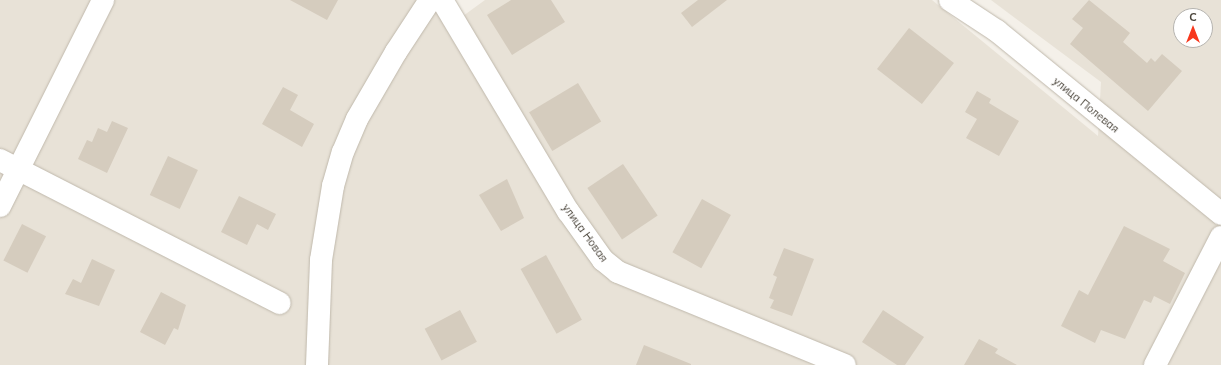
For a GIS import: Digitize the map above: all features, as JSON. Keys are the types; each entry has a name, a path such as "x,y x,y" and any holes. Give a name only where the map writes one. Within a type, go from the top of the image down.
{"street":[{"path":"0,206 9,165 103,0"},
{"path":"317,365 321,260 333,186 343,152 361,113 430,0"},
{"name":"улица Новая","path":"442,0 568,211 603,260 618,272 845,365"},
{"name":"улица Полевая","path":"950,0 997,32 1221,214"},
{"path":"9,165 279,303"},
{"path":"1156,365 1221,237"}],"shaded area":[{"path":"0,0 426,0 452,24 485,0 932,0 1098,136 1101,82 991,0 1221,0 1221,365 0,365"}],"building":[{"path":"290,0 338,0 327,20"},
{"path":"511,0 551,0 565,22 512,55 487,15"},
{"path":"698,0 727,0 692,27 681,13"},
{"path":"1089,0 1130,33 1123,42 1147,63 1151,58 1155,62 1162,54 1182,71 1148,111 1070,44 1083,28 1072,19"},
{"path":"909,28 954,63 922,104 877,69"},
{"path":"578,83 601,122 552,151 529,112"},
{"path":"283,87 298,95 290,110 314,124 302,147 262,124"},
{"path":"977,91 991,99 989,103 1019,121 999,156 966,138 977,119 965,112"},
{"path":"112,121 128,128 107,173 78,159 87,140 92,142 98,128 107,132"},
{"path":"168,156 198,170 180,209 150,195"},
{"path":"623,164 658,215 622,239 587,188"},
{"path":"507,179 524,218 501,231 479,195"},
{"path":"239,196 276,214 268,230 257,224 247,245 221,232"},
{"path":"702,199 731,215 701,268 672,252"},
{"path":"22,224 46,236 27,273 3,261"},
{"path":"1124,226 1170,249 1163,261 1185,273 1170,304 1154,296 1151,303 1144,300 1125,339 1101,330 1095,343 1061,326 1079,290 1088,295"},
{"path":"784,248 814,259 792,316 770,308 774,300 769,298 777,277 773,275"},
{"path":"546,255 582,320 557,334 521,269"},
{"path":"92,259 115,270 99,306 65,294 73,279 81,283"},
{"path":"161,292 186,305 178,330 174,328 165,345 140,332"},
{"path":"460,310 477,342 442,361 425,329"},
{"path":"883,310 924,337 905,365 897,365 862,342"},
{"path":"979,339 998,349 995,353 1017,365 964,365"},
{"path":"644,345 691,364 691,365 636,365"}]}
